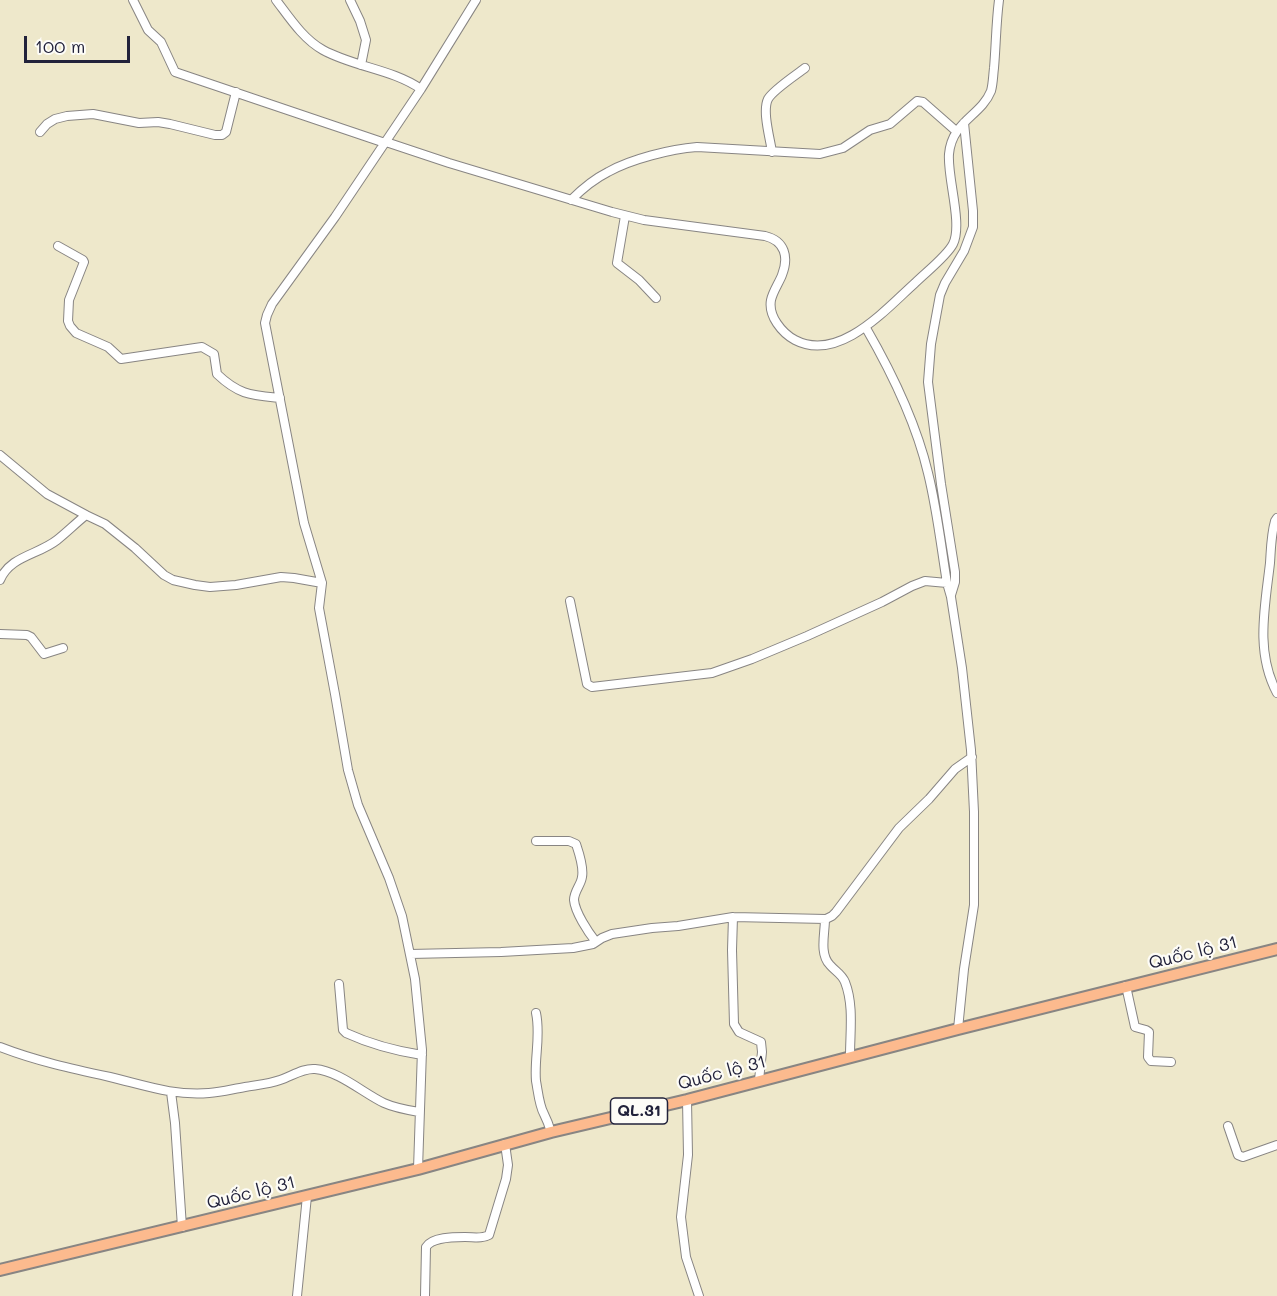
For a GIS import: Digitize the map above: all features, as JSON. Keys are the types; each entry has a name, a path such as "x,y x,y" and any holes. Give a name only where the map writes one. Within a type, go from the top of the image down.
{"highway":[{"name":"Quốc lộ 31","path":"0,1270 418,1169 551,1132 687,1100 850,1056 1277,949"}],"street":[{"path":"133,0 148,30 161,42 175,72 449,163 625,216 773,238 783,247 785,259 783,273 770,302 772,313 780,328 792,339 818,346 838,341 866,328 937,262 953,244 956,226 949,153 956,130 987,98 992,86 999,0 1004,0"},
{"path":"276,0 313,43 331,54 407,80 422,89"},
{"path":"350,0 366,40 361,65"},
{"path":"418,1169 422,1055 419,1005 410,954 402,916 389,878 358,805 348,770 319,608 322,583 304,523 265,323 269,310 422,89 476,0"},
{"path":"772,152 766,116 768,100 777,89 805,68"},
{"path":"40,132 46,124 55,119 93,114 139,123 170,123 222,135 226,132 236,92"},
{"path":"571,200 585,187 611,171 665,152 698,147 820,154 840,150 870,130 890,124 914,103 920,101 956,130"},
{"path":"951,597 955,572 928,382 931,344 940,295 964,251 973,227 963,123"},
{"path":"625,216 617,263 639,280 656,298"},
{"path":"58,246 84,262 69,300 68,321 73,331 108,347 121,359 202,347 214,354 217,374 238,390 249,395 280,398"},
{"path":"866,328 903,400 924,457 962,668 972,758 975,854 974,905 958,1029"},
{"path":"0,455 47,494 111,528 164,575 182,583 224,586 288,577 322,583"},
{"path":"0,580 8,567 56,541 86,515"},
{"path":"1277,518 1270,542 1262,631 1266,661 1277,693"},
{"path":"570,601 586,684 592,687 712,673 826,628 925,581 947,583"},
{"path":"0,634 27,635 44,654 63,648"},
{"path":"410,954 573,948 596,942 612,934 733,916 825,919 836,912 899,828 962,763 972,758"},
{"path":"536,841 569,841 576,844 582,877 576,891 575,903 578,913 596,942"},
{"path":"733,916 733,1018 739,1032 761,1042 759,1080"},
{"path":"825,919 825,956 831,966 845,979 849,996 850,1056"},
{"path":"339,984 343,1030 346,1033 402,1052 422,1055"},
{"path":"1126,986 1136,1027 1149,1032 1149,1059 1171,1062"},
{"path":"536,1013 537,1082 543,1113 551,1132"},
{"path":"0,1047 44,1062 171,1092 210,1093 280,1080 313,1068 335,1075 386,1104 419,1112"},
{"path":"171,1092 182,1227"},
{"path":"687,1100 689,1140 682,1228 686,1257 699,1296"},
{"path":"1228,1126 1240,1157 1277,1145"},
{"path":"425,1296 428,1243 454,1238 489,1236 506,1179 508,1165 505,1144"},
{"path":"297,1296 307,1196"}]}
